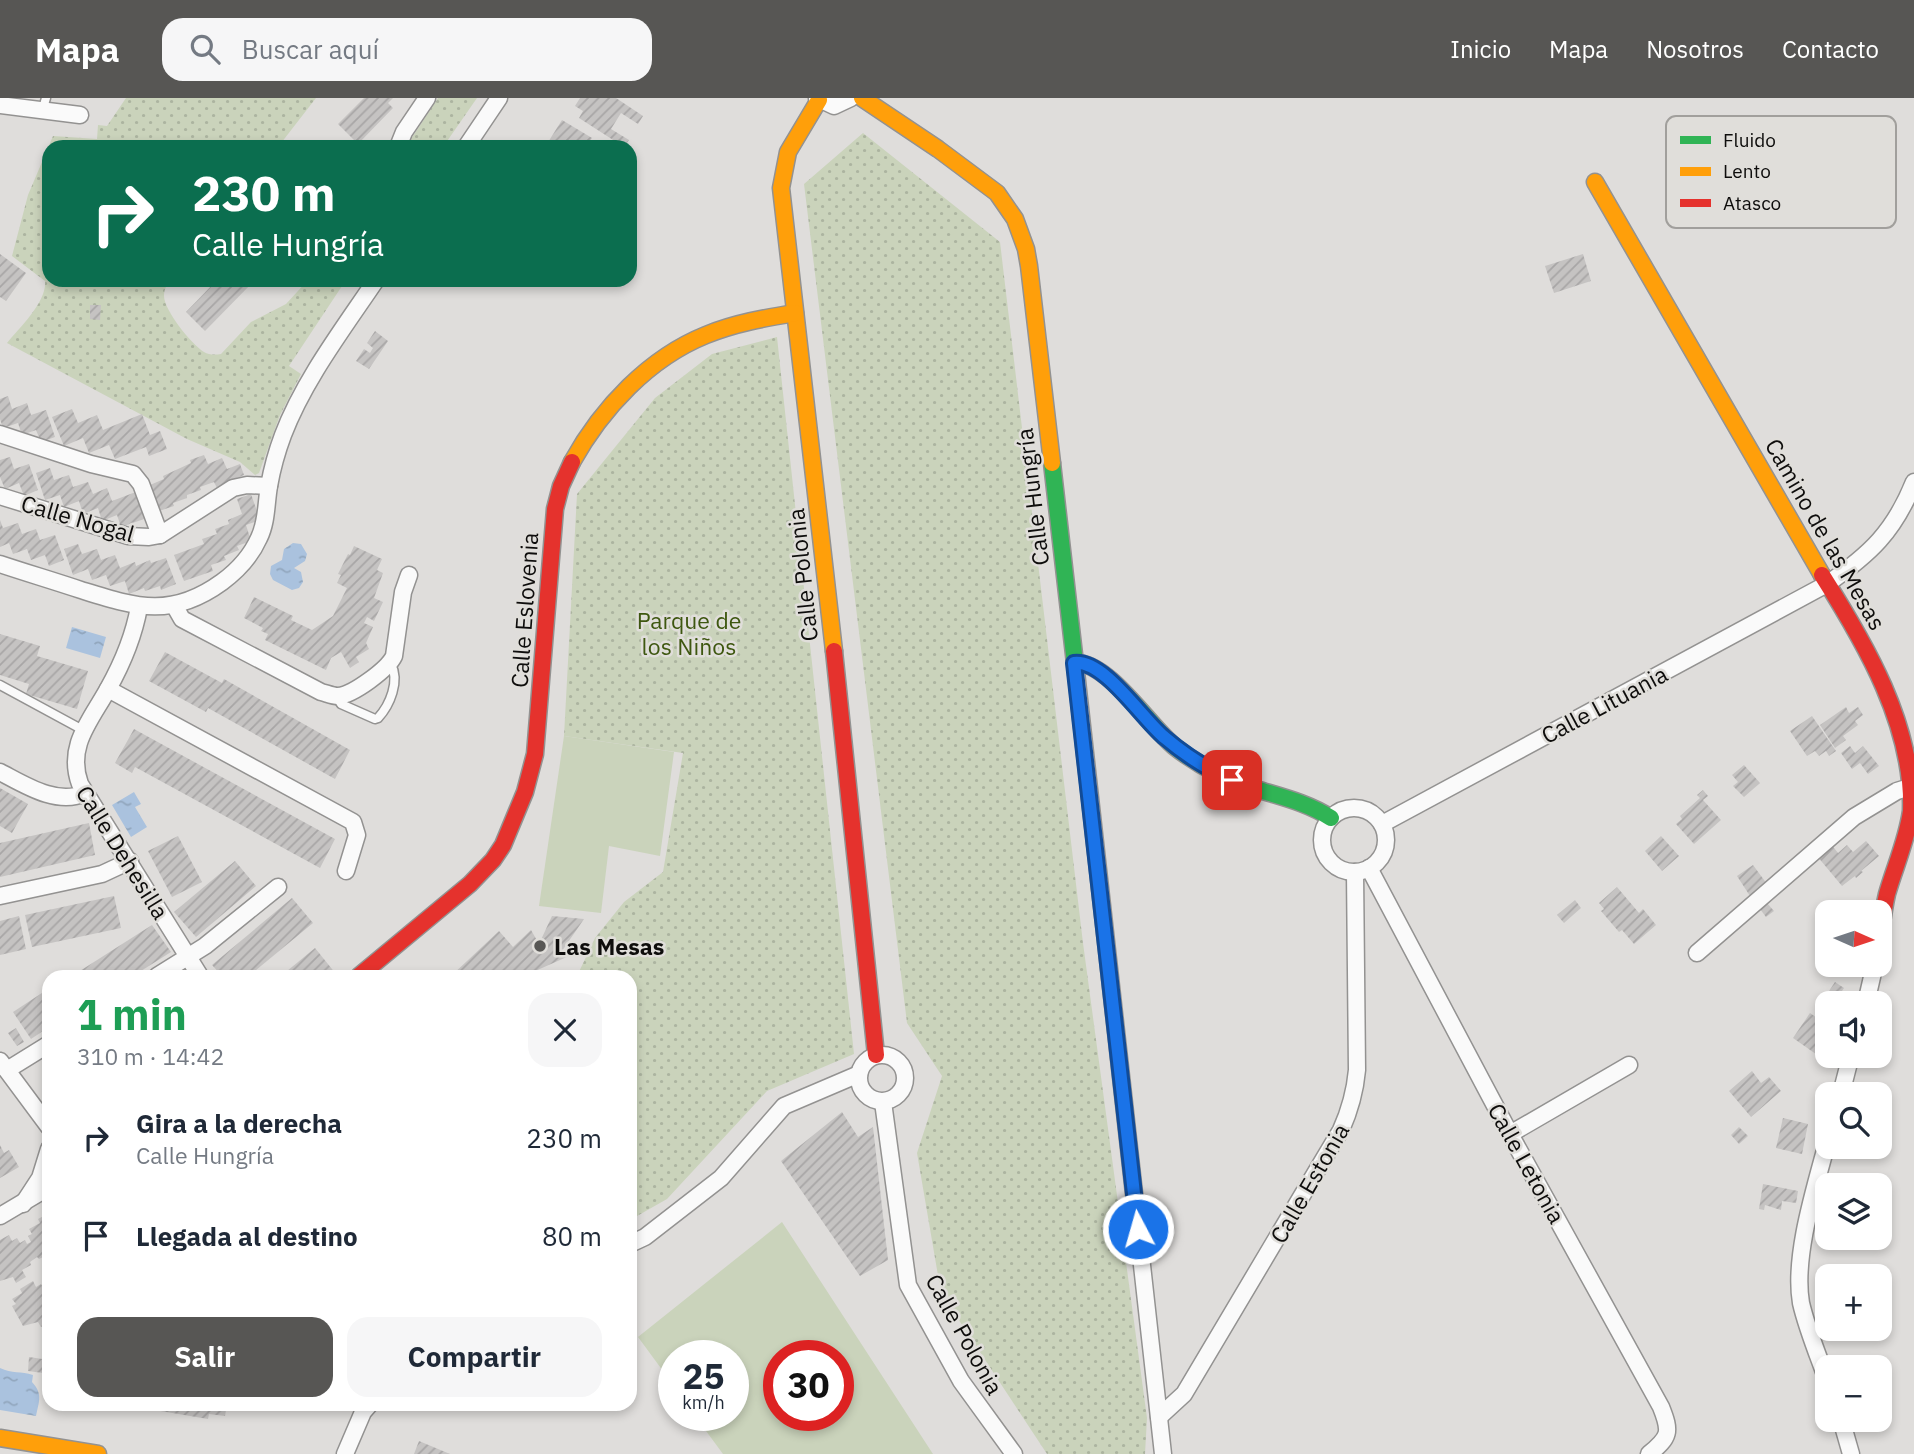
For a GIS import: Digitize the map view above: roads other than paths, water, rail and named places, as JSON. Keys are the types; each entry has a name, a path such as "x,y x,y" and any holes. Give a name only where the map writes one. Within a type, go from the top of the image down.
{"street":[{"path":"401,140 427,98"},
{"path":"471,140 499,98"},
{"path":"818,99 834,106 851,98"},
{"name":"Calle Hungría","path":"862,98 982,180 1007,206 1022,234 1029,266 1074,663"},
{"name":"Calle Polonia","path":"818,99 788,148 781,176 876,1055"},
{"path":"0,105 44,105 80,115"},
{"name":"Camino de las Mesas","path":"1595,182 1827,584 1857,629 1894,699 1908,746 1913,786 1910,822 1886,900"},
{"path":"0,564 139,607 174,605 211,589 231,575 253,549 263,529 269,486 283,434 298,403 371,287"},
{"name":"Calle Eslovenia","path":"366,970 484,872 503,845 519,808 535,754 557,496 565,474 590,432 634,380 671,350 734,324 795,313"},
{"path":"0,434 91,464 133,474 141,484 160,535"},
{"name":"Calle Lituania","path":"1382,824 1827,584 1856,563 1886,534 1898,517 1914,482"},
{"name":"Calle Nogal","path":"0,496 128,536 149,537 160,535 233,488 247,485 269,486"},
{"path":"174,605 182,619 213,637 321,692 336,696 363,685 391,664 403,592 409,575"},
{"name":"Calle Dehesilla","path":"139,607 131,637 108,689 83,730 75,753 76,775 196,970"},
{"path":"1163,1454 1074,663 1082,662 1092,667 1116,686 1160,734 1213,771 1301,803 1331,818"},
{"path":"108,689 353,822 356,835 346,871"},
{"path":"0,772 31,788 59,797 76,797 85,793"},
{"path":"1697,953 1854,817 1883,798 1913,786"},
{"path":"1358,808 1376,816 1382,824 1386,844 1377,862 1362,870 1344,870 1327,858 1322,837 1325,827 1338,811 1358,808"},
{"path":"0,896 102,874 130,861"},
{"name":"Calle Estonia","path":"1158,1418 1184,1394 1341,1130 1349,1111 1357,1070 1362,870"},
{"name":"Calle Letonia","path":"1362,870 1661,1407 1668,1425 1667,1437 1649,1454"},
{"path":"167,970 205,946 278,887"},
{"path":"42,1047 3,1066 42,1118"},
{"path":"876,1055 884,1055 898,1061 905,1074 898,1096 883,1101 876,1101 861,1088 859,1074 865,1062 876,1055"},
{"path":"1510,1134 1629,1065"},
{"path":"637,1241 721,1178 784,1106 859,1074"},
{"name":"Calle Polonia","path":"883,1101 908,1285 961,1381 1014,1454"},
{"path":"1818,1355 1806,1322 1800,1280 1811,1202 1823,1159"},
{"path":"23,1204 42,1172"},
{"path":"0,1216 42,1192"},
{"path":"345,1454 364,1411"},
{"path":"1844,1432 1851,1454"},
{"path":"0,1438 98,1454"}],"lane":[{"path":"336,696 341,704 375,719 379,718 391,701 394,674 391,664"},
{"path":"0,685 83,730"}],"water":[{"path":"293,543 301,544 307,554 305,561 294,568 301,572 303,582 299,588 292,590 273,580 270,574 271,566 282,560 284,549"},
{"path":"72,627 106,637 100,658 66,648"},
{"path":"134,792 141,804 135,807 147,827 131,837 112,805"},
{"path":"0,1368 33,1375 32,1382 38,1390 39,1398 36,1416 0,1410"}],"place":[{"name":"Las Mesas","path":"540,946"}],"park label":[{"name":"Parque de los Niños","path":"689,633"}]}
